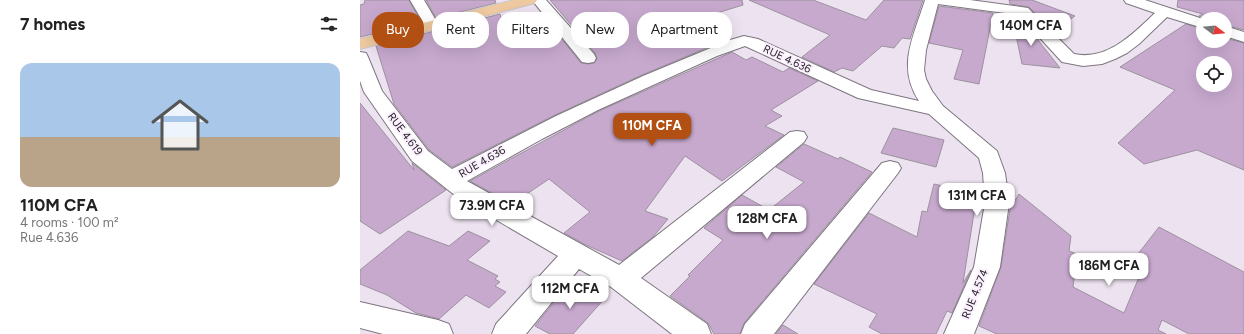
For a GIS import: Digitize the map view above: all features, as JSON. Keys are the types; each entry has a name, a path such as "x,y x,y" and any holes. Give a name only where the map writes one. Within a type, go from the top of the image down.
{"main road":[{"path":"360,44 431,24 530,0"}],"street":[{"path":"417,0 431,24"},
{"path":"539,0 588,58"},
{"path":"932,0 916,59 917,78 924,94 936,110"},
{"path":"938,0 1023,11 1068,58 1088,62 1106,58 1118,52 1139,36 1165,11"},
{"path":"1131,0 1196,22"},
{"path":"1232,33 1244,37"},
{"name":"RUE 4.636","path":"451,180 520,141 590,105 648,79 744,41 752,42 865,94 936,110"},
{"name":"RUE 4.619","path":"360,57 373,92 420,156 465,191 621,279 696,334"},
{"name":"RUE 4.574","path":"936,110 989,156 994,173 997,196 987,267 959,334"},
{"path":"621,279 797,137"},
{"path":"756,334 890,168"},
{"path":"507,334 576,254"},
{"path":"360,315 438,334"}],"building":[{"path":"365,0 409,0 416,12 372,12 372,34 360,37 360,5 364,4"},
{"path":"426,0 495,0 496,3 460,12 433,12"},
{"path":"550,0 742,0 743,5 720,12 637,12 637,48 706,48 642,75 555,115 452,167 429,150 394,104 377,48 424,48 424,34 432,32 432,48 489,48 489,17 497,15 497,48 563,48 563,41 581,63 588,64 594,63 597,59 595,53 591,48 629,48 629,12 571,12 571,25 563,15 563,12 560,12"},
{"path":"749,0 813,0 866,20 884,0 923,0 910,39 902,38 894,48 882,46 853,71 842,68 834,72 802,57 830,35"},
{"path":"1009,0 1032,0 1075,16 1053,31 1029,7 1010,4"},
{"path":"1178,0 1244,0 1244,30 1232,27 1232,12 1196,12 1177,7"},
{"path":"939,6 993,13 979,84 954,79 963,50 929,43"},
{"path":"1012,16 1018,16 1039,39 1038,40 1060,68 1022,64"},
{"path":"1186,24 1196,27 1196,48 1232,48 1232,40 1244,43 1244,170 1197,150 1144,164 1118,143 1175,90 1120,67"},
{"path":"732,52 746,60 752,57 783,72 789,68 818,81 771,110 782,116 765,126 784,135 722,181 685,156 645,211 668,219 653,237 622,261 586,245 564,233 590,212 549,179 512,204 470,181 599,111"},
{"path":"360,103 414,170 412,163 446,190 380,234 360,221"},
{"path":"893,128 944,140 936,167 881,153"},
{"path":"804,144 838,159 840,157 872,172 744,323 740,334 714,334 708,323 670,296 690,276 688,275 723,240 704,228 742,195 769,210 804,182 776,167"},
{"path":"934,184 977,194 963,283 971,270 952,313 947,311 936,334 882,334 869,327 877,314 814,284 869,213 917,237 922,211 927,212"},
{"path":"1019,194 1071,236 1069,251 1077,254 1073,287 1124,313 1142,270 1131,263 1159,227 1244,272 1244,334 1189,334 1162,320 1158,330 1166,334 997,334 979,326 1001,267 1010,209"},
{"path":"408,231 449,246 468,231 490,241 467,260 498,276 495,279 500,282 495,286 506,292 489,308 466,295 439,319 416,313 387,295 360,284 360,270"},
{"path":"571,281 605,298 573,334 550,334 535,326"},
{"path":"783,325 798,334 776,334"}]}
